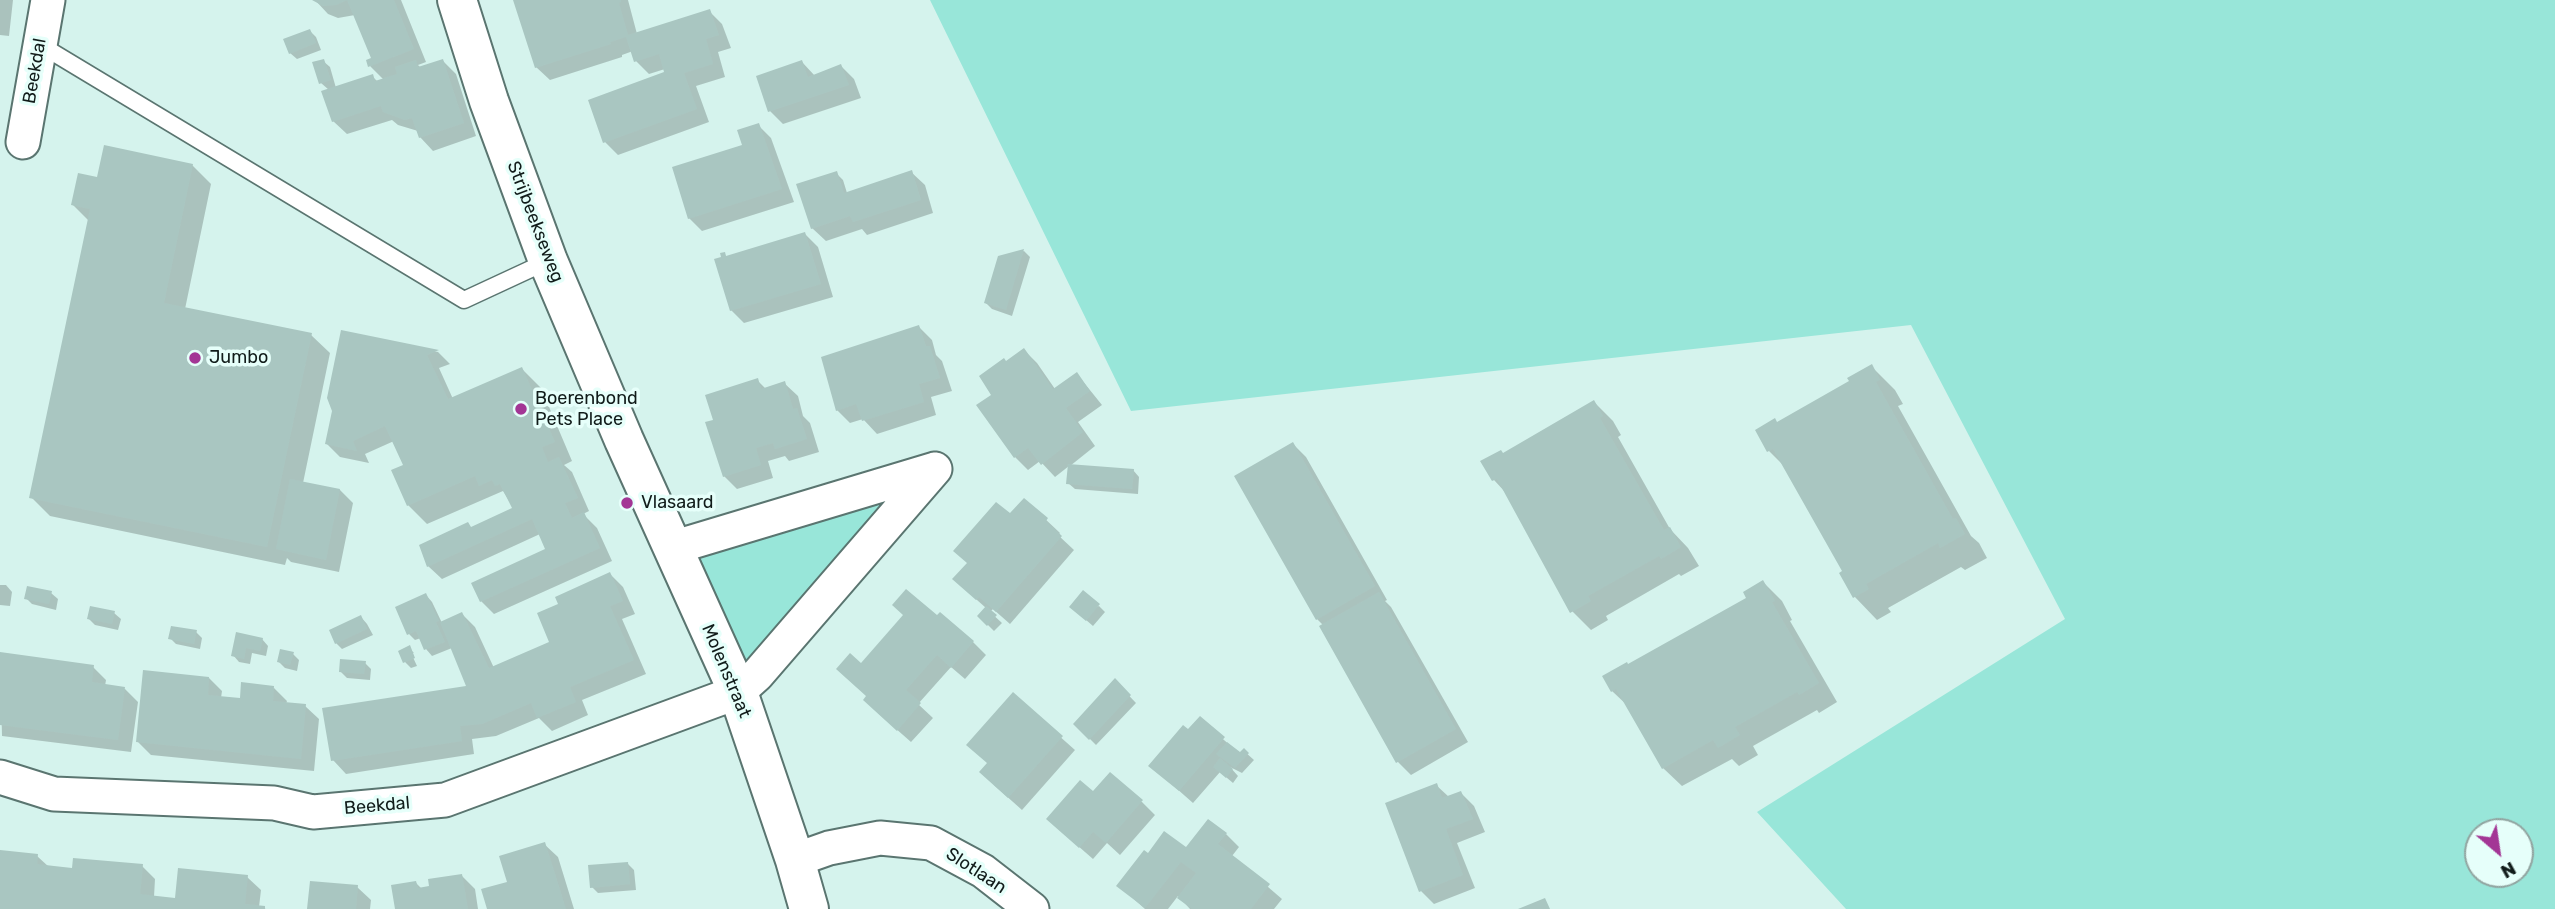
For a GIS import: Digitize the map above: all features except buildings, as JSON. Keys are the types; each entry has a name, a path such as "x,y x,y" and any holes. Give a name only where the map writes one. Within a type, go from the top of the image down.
{"main road":[{"name":"Strijbeekseweg","path":"457,0 489,101 548,261 624,440"},
{"name":"Molenstraat","path":"624,440 738,692 809,909"}],"street":[{"name":"Beekdal","path":"23,142 48,0"},
{"path":"672,548 710,534 935,469 757,675 738,692"},
{"name":"Beekdal","path":"0,776 54,794 274,803 313,812 445,800 738,692"},
{"name":"Slotlaan","path":"795,860 829,848 880,838 931,843 983,871 1032,909"}],"lane":[{"path":"40,44 464,300 548,261"}],"green space":[{"path":"930,0 2555,0 2555,909 1846,909 1757,812 2065,619 1911,325 1131,411"},
{"path":"893,495 741,669 694,560"}],"place":[{"name":"Jumbo","path":"195,358"},
{"name":"Boerenbond Pets Place","path":"521,409"},
{"name":"Vlasaard","path":"627,503"}]}
